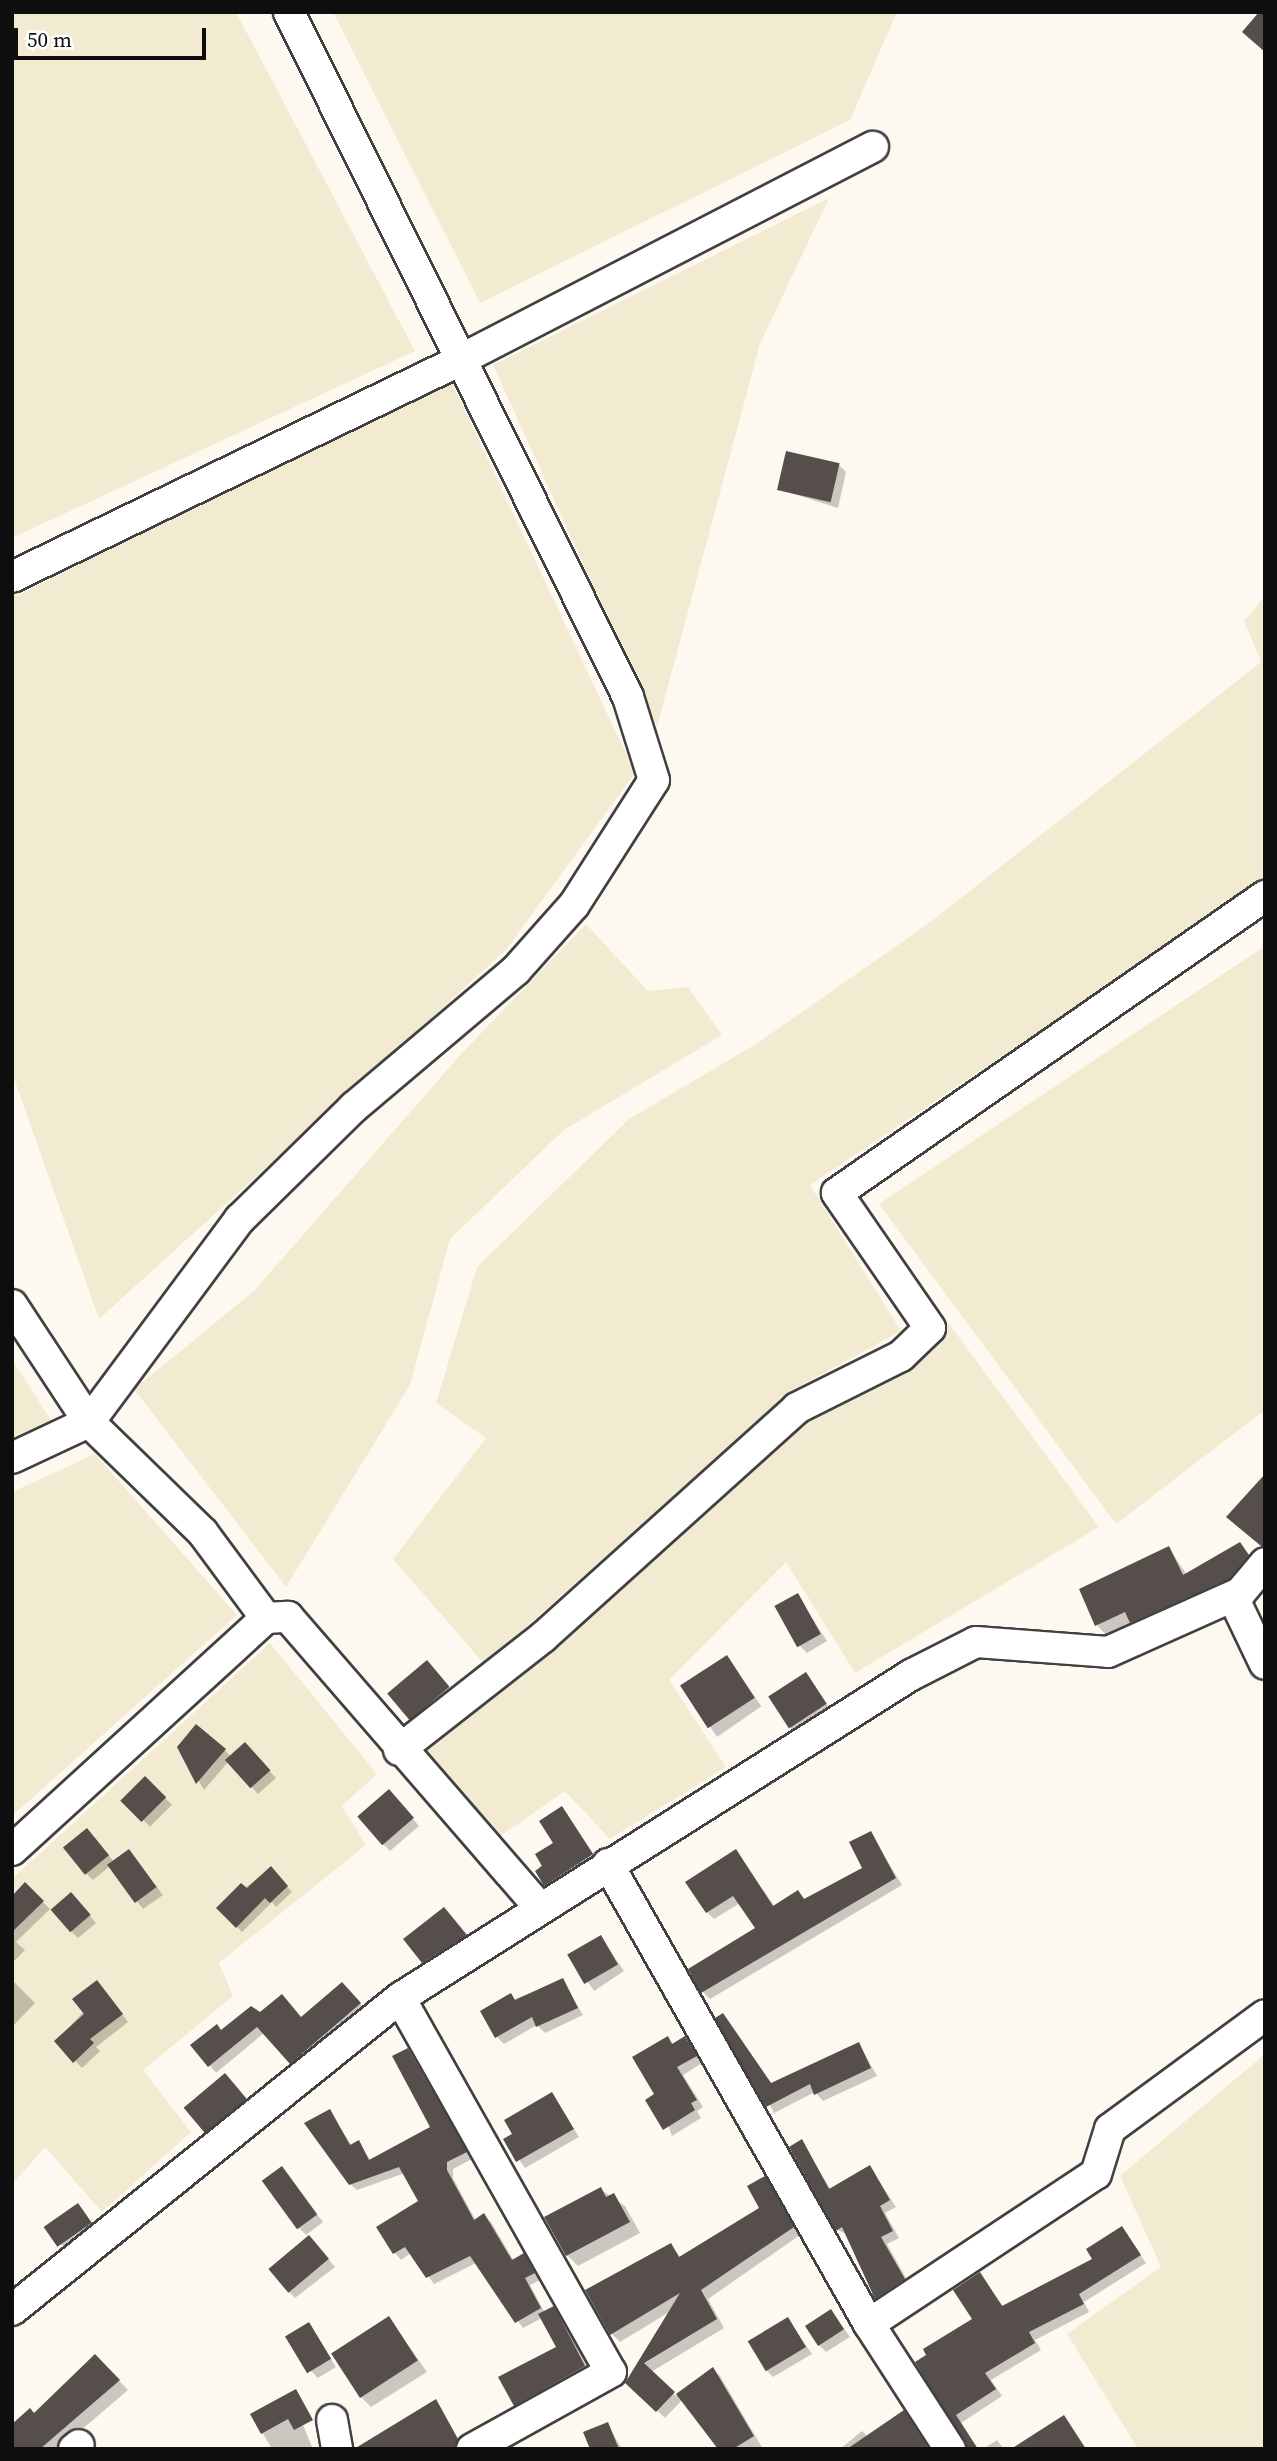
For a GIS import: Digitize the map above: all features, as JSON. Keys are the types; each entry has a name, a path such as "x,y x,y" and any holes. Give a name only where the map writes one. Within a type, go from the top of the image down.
{"street":[{"path":"12,1458 89,1422 240,1219 354,1107 516,970 574,905 654,780 628,697 458,361 289,12"},
{"path":"12,577 458,361 873,147"},
{"path":"399,1750 543,1637 797,1408 901,1356 930,1328 837,1193 1265,896"},
{"path":"12,1306 89,1422 203,1533 266,1618"},
{"path":"12,2310 400,1998 608,1864 911,1675 976,1642 1108,1652 1233,1597 1265,1563"},
{"path":"1233,1597 1265,1664"},
{"path":"12,1850 266,1618 288,1617 399,1750 540,1908"},
{"path":"608,1864 869,2324 950,2449"},
{"path":"400,1998 611,2372 472,2449"},
{"path":"869,2324 1096,2174 1110,2129 1265,2015"}],"shaded area":[{"path":"12,12 236,12 415,351 12,538"},
{"path":"333,12 897,12 850,120 480,303"},
{"path":"829,198 760,344 657,727 493,365"},
{"path":"450,379 635,773 506,950 99,1319 12,1073 12,598"},
{"path":"1265,596 1265,880 810,1185 901,1331 793,1390 484,1664 393,1559 486,1438 436,1403 477,1267 629,1119 756,1044 929,923 1261,662 1244,621"},
{"path":"586,924 648,991 688,987 722,1035 564,1130 450,1239 410,1385 286,1587 134,1389 254,1291 461,1054"},
{"path":"1265,946 1265,1410 1116,1524 879,1204"},
{"path":"947,1321 1099,1527 855,1673 786,1562 669,1680 726,1767 610,1839 565,1791 496,1839 421,1752 548,1651 818,1402 918,1363"},
{"path":"12,1359 52,1422 12,1440"},
{"path":"95,1454 237,1615 12,1816 12,1492"},
{"path":"270,1643 377,1774 342,1806 366,1845 219,1963 233,1996 143,2070 191,2132 102,2212 45,2147 12,2185 12,1879"},
{"path":"1265,2054 1265,2449 1138,2449 1067,2334 1161,2267 1120,2176"}],"building":[{"path":"1259,12 1265,12 1265,52 1242,32"},
{"path":"786,451 840,463 831,502 777,490"},
{"path":"1265,1474 1265,1546 1261,1546 1226,1517"},
{"path":"1240,1542 1249,1555 1229,1579 1130,1623 1125,1612 1095,1626 1079,1589 1169,1546 1183,1575"},
{"path":"798,1593 821,1634 797,1647 774,1606"},
{"path":"727,1655 755,1698 708,1728 680,1685"},
{"path":"427,1660 449,1687 410,1720 387,1693"},
{"path":"806,1672 827,1704 789,1728 768,1697"},
{"path":"196,1724 226,1749 196,1784 177,1747"},
{"path":"245,1742 270,1770 250,1788 225,1760"},
{"path":"145,1776 166,1797 141,1822 120,1801"},
{"path":"389,1789 414,1818 382,1845 357,1817"},
{"path":"562,1806 593,1854 544,1886 535,1871 542,1866 535,1854 553,1843 539,1821"},
{"path":"87,1828 109,1855 85,1875 63,1848"},
{"path":"871,1831 896,1878 701,1993 688,1969 755,1928 733,1896 706,1913 685,1882 736,1849 773,1906 798,1890 804,1899 862,1868 849,1842"},
{"path":"129,1849 157,1887 135,1903 107,1865"},
{"path":"271,1866 288,1886 270,1903 265,1898 236,1928 216,1908 241,1883 247,1888"},
{"path":"25,1882 44,1901 12,1932 12,1896"},
{"path":"71,1892 91,1915 70,1932 51,1910"},
{"path":"444,1907 467,1935 422,1963 403,1939"},
{"path":"601,1935 618,1964 584,1984 567,1954"},
{"path":"563,1978 578,2008 536,2027 532,2017 495,2038 480,2011 511,1993 515,2000"},
{"path":"97,1980 123,2014 90,2039 94,2043 73,2063 54,2041 84,2014 72,1999"},
{"path":"342,1982 361,2003 290,2064 257,2027 208,2067 190,2045 217,2024 221,2030 251,2006 260,2012 282,1994 301,2017"},
{"path":"723,2013 771,2083 859,2042 871,2068 814,2095 810,2084 766,2107 715,2018"},
{"path":"668,2036 672,2044 685,2036 697,2056 677,2067 697,2100 691,2103 695,2110 663,2130 645,2100 654,2094 632,2057"},
{"path":"408,2048 467,2152 447,2162 447,2170 474,2220 484,2213 512,2260 524,2253 535,2273 525,2278 541,2308 515,2323 470,2256 426,2278 405,2247 393,2254 376,2227 418,2201 399,2167 349,2185 304,2123 330,2109 350,2145 359,2140 369,2160 430,2127 392,2056"},
{"path":"225,2073 247,2099 205,2134 184,2108"},
{"path":"552,2092 574,2129 516,2162 503,2139 512,2134 504,2120"},
{"path":"802,2139 829,2189 870,2165 890,2200 880,2206 893,2231 881,2237 905,2279 875,2299 842,2227 836,2231 789,2147"},
{"path":"282,2166 317,2215 297,2229 262,2181"},
{"path":"765,2176 794,2227 701,2290 717,2319 644,2363 675,2392 656,2412 625,2383 680,2293 610,2335 585,2290 671,2243 679,2257 759,2208 747,2186"},
{"path":"601,2187 606,2197 614,2193 630,2222 566,2256 544,2217"},
{"path":"78,2203 92,2223 57,2247 44,2227"},
{"path":"1122,2226 1141,2255 1079,2294 1084,2304 1029,2332 1035,2343 985,2373 996,2389 956,2415 978,2449 967,2449 915,2362 926,2355 923,2349 972,2319 953,2290 980,2272 1002,2306 1092,2259 1086,2249"},
{"path":"309,2235 329,2259 288,2293 268,2269"},
{"path":"554,2306 585,2366 514,2406 498,2377 556,2347 538,2314"},
{"path":"831,2309 844,2329 818,2346 805,2326"},
{"path":"389,2316 418,2360 360,2398 331,2354"},
{"path":"788,2317 806,2347 766,2371 748,2341"},
{"path":"309,2322 331,2359 307,2373 285,2336"},
{"path":"95,2354 120,2380 40,2449 12,2449 12,2424 30,2408 34,2413"},
{"path":"713,2367 754,2436 733,2449 718,2449 676,2394"},
{"path":"296,2389 313,2420 294,2430 288,2419 261,2434 250,2414"},
{"path":"436,2399 458,2439 455,2449 354,2449"},
{"path":"904,2410 929,2449 847,2449"},
{"path":"1064,2415 1086,2449 1011,2449"},
{"path":"608,2422 619,2449 590,2449 583,2432"}]}
